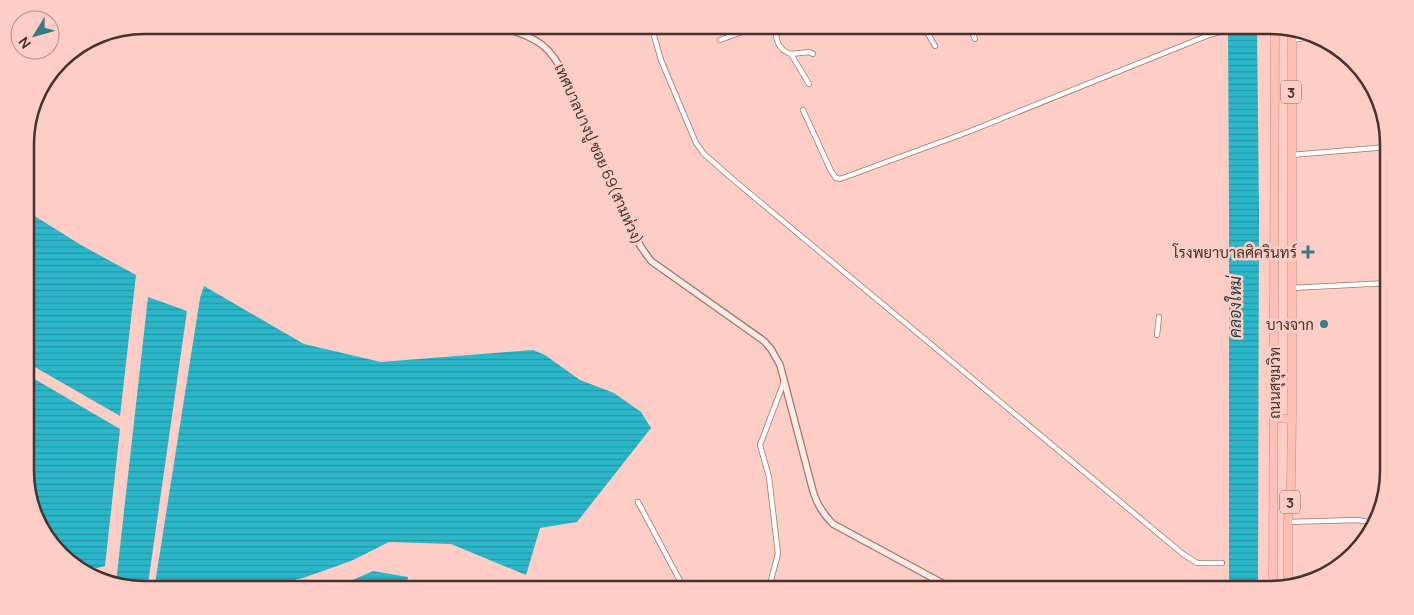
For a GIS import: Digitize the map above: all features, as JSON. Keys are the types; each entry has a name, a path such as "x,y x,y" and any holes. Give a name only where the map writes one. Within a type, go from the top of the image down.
{"highway":[{"name":"ถนนสุขุมวิท","path":"1274,34 1274,581"},
{"name":"ถนนสุขุมวิท","path":"1288,580 1288,522 1292,484 1291,36"},
{"path":"1274,418 1292,419"}],"street":[{"name":"เทศบาลบางปู ซอย 69(สามห่วง)","path":"522,34 536,39 554,56 566,78 635,236 651,262 764,341 776,356 785,380 813,491 819,508 825,516 833,524 938,581"},
{"path":"653,34 657,49 696,143 708,158 1183,554 1197,563 1222,563"},
{"path":"720,40 736,34"},
{"path":"775,34 784,52 791,54 809,52 813,54"},
{"path":"928,34 935,46"},
{"path":"973,34 975,39"},
{"path":"803,110 831,172 836,178 840,179 968,132 1213,34"},
{"path":"1291,40 1303,38"},
{"path":"791,54 809,84"},
{"path":"1291,155 1380,148"},
{"path":"1291,288 1380,283"},
{"path":"1157,335 1159,317"},
{"path":"773,581 778,554 769,482 760,442 785,380"},
{"path":"638,502 680,581"},
{"path":"1288,522 1357,520 1368,522"}],"water":[{"name":"คลองใหม่","path":"1228,34 1257,34 1259,210 1258,581 1229,581"},
{"path":"34,216 81,245 136,275 120,416 34,367"},
{"path":"204,286 304,344 381,362 533,350 545,355 580,380 614,393 641,412 651,428 577,522 540,528 526,575 451,544 389,542 351,561 290,581 155,581 200,298"},
{"path":"148,297 187,311 148,581 117,578"},
{"path":"34,379 120,429 105,566 93,569 77,559 56,538 42,514 37,500 34,472"},
{"path":"373,571 408,577 407,581 350,581"}],"place":[{"name":"โรงพยาบาลศิครินทร์","path":"1308,252"},
{"name":"บางจาก","path":"1324,324"}]}
